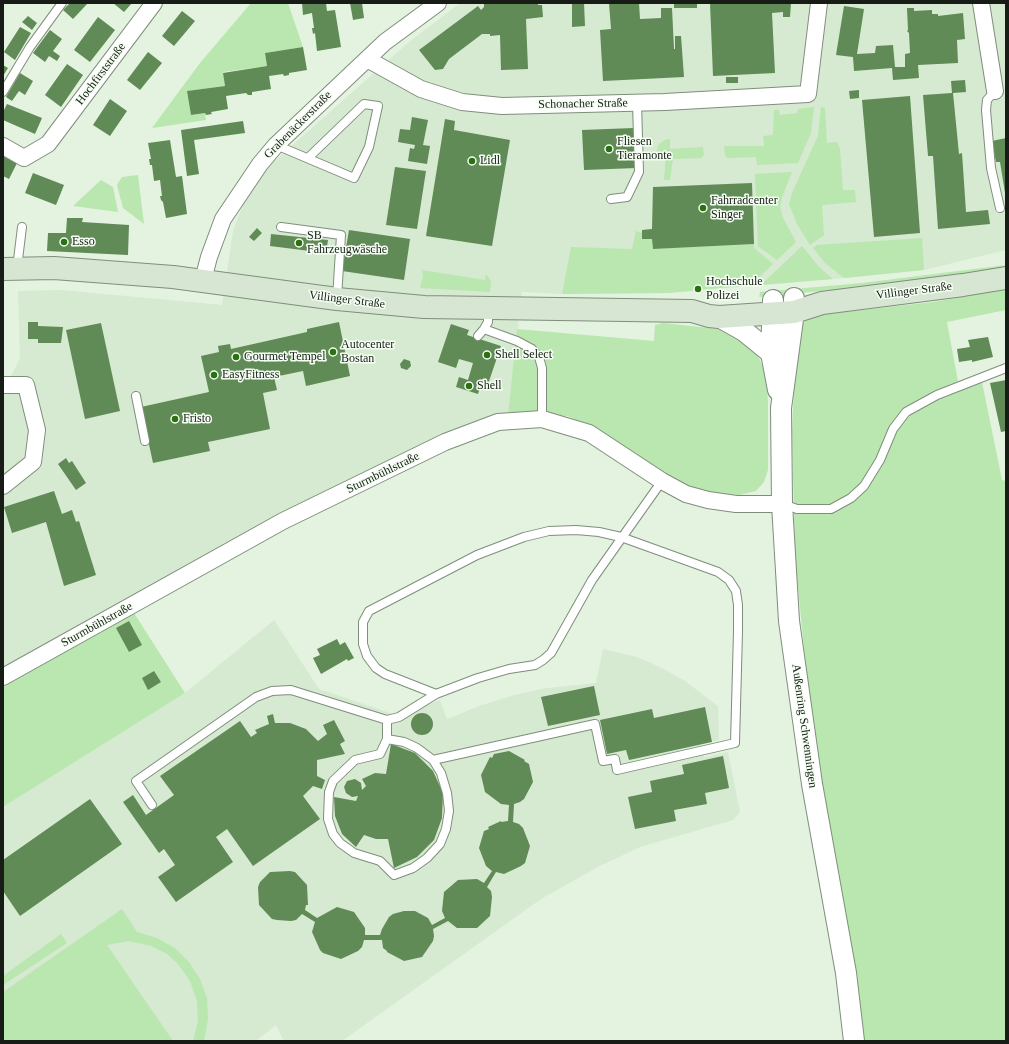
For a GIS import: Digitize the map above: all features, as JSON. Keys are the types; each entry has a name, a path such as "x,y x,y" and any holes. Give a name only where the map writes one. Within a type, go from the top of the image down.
{"main road":[{"name":"Villinger Straße","path":"10,269 83,267 144,271 337,299 424,307 486,319 692,311 708,305 783,306 822,303 1006,278"},
{"name":"Villinger Straße","path":"692,311 709,316 720,317 783,306"}],"street":[{"name":"Hochfirststraße","path":"3,146 24,158 48,144 154,3"},
{"name":"Grabenäckerstraße","path":"203,280 209,257 222,220 260,164 276,145 385,42 438,3"},
{"name":"Schonacher Straße","path":"367,59 421,89 462,102 502,106 637,103 808,94 819,3"},
{"path":"982,3 995,91"},
{"name":"Außenring Schwenningen","path":"782,408 771,353 783,306"},
{"name":"Außenring Schwenningen","path":"783,306 782,504 789,621 799,696 846,973 854,1041"},
{"path":"720,317 744,331 771,353"},
{"path":"3,486 33,462 37,430 26,385 5,384"},
{"name":"Sturmbühlstraße","path":"3,677 283,521 445,442 498,422 542,419 589,433 662,481 686,494 708,500 736,504 782,504"}],"lane":[{"path":"3,92 30,47 62,3"},
{"path":"995,91 987,100 986,110 991,168 1000,208"},
{"path":"611,199 627,197 639,172 637,103"},
{"path":"276,145 354,178 369,147 378,106 364,104 308,158"},
{"path":"10,269 22,227"},
{"path":"281,227 341,235 337,299"},
{"path":"478,336 486,319 532,348 539,358 542,368 542,419"},
{"path":"782,504 797,509 830,509 851,498 864,486 880,460 893,429 906,412 937,396 1006,368"},
{"path":"136,396 145,441"},
{"path":"152,805 136,780 256,697 272,691 291,690 387,720 399,717 436,694 478,678 509,669 535,665 543,660 550,653 592,580 662,481"},
{"path":"433,760 595,724 603,762 614,759 617,770 734,743 738,632 738,605 736,591 729,580 718,572 621,537 599,532 576,530 549,531 524,536 477,555 369,611 363,622 363,644 367,656 376,668 385,674 436,694"},
{"path":"386,739 410,745 433,760 441,773 447,793 449,811 446,829 440,844 428,858 413,868 394,875 380,861 354,853 340,844 333,834 328,820 329,792 333,781 355,760 380,754 386,739 387,720"}],"shaded area":[{"path":"460,3 1006,3 1006,250 924,270 844,278 669,293 562,294 522,292 508,415 367,484 134,613 3,680 3,385 7,384 20,358 18,291 61,290 222,305 233,231 245,199 270,165 409,42"},
{"path":"274,620 319,689 393,714 417,699 422,707 440,700 447,719 479,706 518,694 547,688 596,683 603,649 637,657 662,668 685,681 718,706 719,740 701,744 704,757 728,752 740,812 733,820 640,847 598,867 541,899 342,1041 284,1041 276,1025 256,1041 3,1041 3,807 185,693"}],"green space":[{"path":"251,3 288,3 303,47 265,53 267,66 223,72 225,86 187,91 191,115 205,113 206,120 152,128 200,63"},
{"path":"814,107 811,133 798,163 757,165 756,157 727,158 725,155 724,146 764,146 763,136 773,135 774,110 779,110 780,115 797,113 798,109"},
{"path":"821,107 825,108 827,143 837,142 840,149 843,190 855,190 856,202 822,205 824,235 810,245 797,224 789,204 792,193 818,136"},
{"path":"670,139 670,149 703,147 704,155 701,158 673,159 670,180 664,180 666,154 656,153 659,144"},
{"path":"792,172 782,197 780,207 783,218 796,242 777,260 758,246 755,174"},
{"path":"138,175 144,224 123,208 117,185 122,177"},
{"path":"101,180 113,187 118,212 73,206"},
{"path":"636,231 642,233 642,239 652,239 653,249 754,244 754,248 773,264 751,285 669,293 562,294 571,247 632,249"},
{"path":"922,238 924,270 844,278 825,263 813,248 817,245"},
{"path":"802,246 819,267 833,279 761,285"},
{"path":"1006,265 1006,269 914,282 759,297 760,292 862,283"},
{"path":"422,270 485,280 486,274 491,281 490,292 420,288 423,277"},
{"path":"1006,289 1006,310 947,322 959,387 982,382 1002,480 1006,481 1006,1041 862,1041 814,753 795,555 792,433 796,339 799,329 805,321 819,315 933,302"},
{"path":"663,323 719,329 735,334 750,345 759,358 766,374 768,402 768,470 764,482 756,491 739,495 708,493 686,487 587,424 567,416 508,415 517,329 654,341 655,325"},
{"path":"134,613 185,693 3,807 3,677"},
{"path":"122,909 137,932 157,938 175,948 189,962 200,979 207,998 208,1019 204,1041 193,1041 198,1021 197,1001 190,981 178,964 167,954 151,946 129,941 107,945 173,1041 3,1041 3,992"},
{"path":"61,934 67,943 3,985 3,976"}],"building":[{"path":"70,3 88,3 73,19 63,10"},
{"path":"113,3 132,3 124,12"},
{"path":"302,3 326,3 327,11 335,10 341,47 317,51 315,33 313,34 312,28 314,28 312,13 303,15"},
{"path":"350,3 362,3 364,18 353,20"},
{"path":"484,3 538,3 538,5 542,5 543,17 526,19 528,69 501,70 500,35 490,36 490,34 482,34 449,59 443,69 435,70 419,50 478,6 481,10 484,7"},
{"path":"572,3 584,3 585,26 572,27"},
{"path":"609,3 639,3 640,19 661,18 661,8 672,8 674,49 675,36 681,36 684,77 603,81 600,30 611,29"},
{"path":"674,3 697,3 697,8 674,8"},
{"path":"710,3 791,3 790,17 783,17 783,12 772,13 775,73 713,76"},
{"path":"844,6 864,9 857,54 875,53 876,46 893,45 895,67 905,67 905,54 910,53 909,33 907,31 907,8 914,8 914,11 932,10 932,14 938,14 938,16 963,13 965,39 957,40 958,63 918,65 919,78 893,80 892,68 854,71 853,57 836,55"},
{"path":"182,11 195,21 174,46 162,36"},
{"path":"28,16 37,23 32,30 22,22"},
{"path":"98,17 115,30 90,62 74,50"},
{"path":"20,27 31,33 15,60 4,52"},
{"path":"50,30 62,39 53,51 60,56 57,61 49,56 45,62 33,53"},
{"path":"303,47 307,70 289,73 289,75 284,76 283,74 269,76 271,89 252,92 252,95 248,95 246,93 226,96 228,109 211,112 212,114 206,115 205,113 191,115 187,91 225,86 223,73 267,66 265,53"},
{"path":"148,52 162,63 140,90 127,80"},
{"path":"67,64 83,75 61,107 45,95"},
{"path":"3,65 8,68 3,76"},
{"path":"20,73 33,81 25,95 19,91 12,101 6,97"},
{"path":"726,77 738,77 738,83 726,83"},
{"path":"965,80 966,92 953,93 959,154 962,153 966,212 988,210 990,224 938,229 933,156 928,156 923,95 952,93 951,81"},
{"path":"859,90 859,98 850,99 849,91"},
{"path":"910,96 920,233 874,237 862,100"},
{"path":"110,99 127,111 110,136 93,125"},
{"path":"7,104 42,118 35,134 3,120 3,112"},
{"path":"412,117 428,120 423,145 430,146 427,164 408,161 410,148 414,149 415,145 398,142 400,129 410,130"},
{"name":"Lidl","path":"445,119 455,121 454,130 510,140 492,246 426,236"},
{"path":"243,121 245,133 194,140 199,174 187,176 181,130"},
{"name":"Fliesen Tieramonte","path":"634,128 636,168 584,170 582,130"},
{"path":"1006,138 1005,193 1000,162 996,162 992,141"},
{"path":"170,140 176,177 182,176 187,214 166,218 163,202 160,196 162,196 160,180 154,181 152,165 150,165 149,159 151,159 148,143"},
{"path":"3,156 17,163 9,179 3,176"},
{"path":"395,167 426,171 417,229 386,225"},
{"path":"33,173 64,185 56,205 25,193"},
{"name":"Fahrradcenter Singer","path":"752,183 754,244 653,249 652,239 642,239 642,230 652,229 653,187"},
{"path":"67,218 83,218 82,222 129,225 128,255 47,251 48,233 66,233"},
{"path":"257,228 262,233 254,241 249,237"},
{"path":"349,230 410,239 404,280 342,271"},
{"name":"SB Fahrzeugwäsche","path":"271,234 328,240 326,253 270,246"},
{"path":"28,322 38,322 38,326 63,327 61,343 38,343 38,339 28,339"},
{"path":"339,322 350,376 306,386 303,371 274,377 277,390 263,393 270,429 208,442 210,451 153,463 141,407 209,392 201,356 219,352 218,346 230,344 231,349 307,332 307,329"},
{"path":"101,323 120,411 85,419 66,330"},
{"path":"451,324 469,330 467,335 501,346 487,387 481,384 478,394 456,387 459,377 468,380 473,363 459,359 456,368 438,362"},
{"path":"988,337 993,357 972,362 972,360 959,362 957,349 970,347 968,340"},
{"path":"404,359 410,361 411,366 407,370 401,368 400,364"},
{"path":"1006,380 1006,431 1001,432 990,383"},
{"path":"66,458 69,463 72,461 86,483 76,490 58,464"},
{"path":"54,491 62,514 72,510 76,522 79,521 96,575 64,586 46,522 12,533 4,507"},
{"path":"129,621 142,645 129,652 116,628"},
{"path":"337,639 340,645 345,642 354,658 348,661 347,659 321,674 313,658 320,655 317,649"},
{"path":"154,671 161,682 148,690 142,678"},
{"path":"594,686 600,715 548,726 541,697"},
{"path":"705,707 712,742 629,760 626,750 607,754 600,720 652,709 654,718"},
{"path":"422,713 430,716 433,724 430,732 422,735 414,732 411,724 414,716"},
{"path":"273,714 275,723 290,723 306,729 318,741 327,734 323,725 334,720 345,741 340,744 345,754 317,760 317,776 325,780 322,789 313,786 303,796 320,819 253,866 227,829 216,837 233,862 176,902 158,877 175,865 164,849 159,853 123,802 133,795 146,815 174,795 160,776 240,721 251,737 257,733 255,730 269,724 267,716"},
{"path":"391,744 415,753 433,771 443,793 442,818 434,840 417,857 394,868 388,839 376,839 364,835 356,847 342,834 335,816 334,797 356,801 358,796 352,797 346,793 344,787 347,781 355,779 361,783 362,790 366,786 362,779 375,773 386,774"},
{"path":"509,751 529,764 533,782 524,799 514,804 513,822 519,824 523,828 530,846 525,863 504,874 496,872 487,887 491,891 492,897 490,916 477,928 457,928 448,921 433,929 433,941 422,957 404,961 387,952 383,948 382,940 364,940 362,947 358,951 341,959 323,953 320,950 312,932 315,922 302,914 296,920 291,921 272,919 259,905 258,887 260,882 270,872 290,871 295,872 307,885 308,905 306,905 305,910 317,918 337,907 354,912 365,928 365,935 380,935 389,917 393,914 404,911 415,911 428,918 432,925 445,918 442,911 444,892 458,880 477,879 484,883 492,871 486,866 479,848 484,831 489,829 488,827 501,821 508,821 509,805 501,804 485,792 481,775 490,757 492,758 494,754"},
{"path":"723,756 729,788 705,793 707,804 674,810 676,821 635,829 628,797 652,792 650,781 684,774 682,765"},
{"path":"90,799 122,844 20,916 3,891 3,860"}],"place":[{"name":"Fliesen Tieramonte","path":"609,149"},
{"name":"Lidl","path":"472,161"},
{"name":"Fahrradcenter Singer","path":"703,208"},
{"name":"Esso","path":"64,242"},
{"name":"SB Fahrzeugwäsche","path":"299,243"},
{"name":"Hochschule Polizei","path":"698,289"},
{"name":"Autocenter Bostan","path":"333,352"},
{"name":"Shell Select","path":"487,355"},
{"name":"Gourmet Tempel","path":"236,357"},
{"name":"EasyFitness","path":"214,375"},
{"name":"Shell","path":"469,386"},
{"name":"Fristo","path":"175,419"}]}
